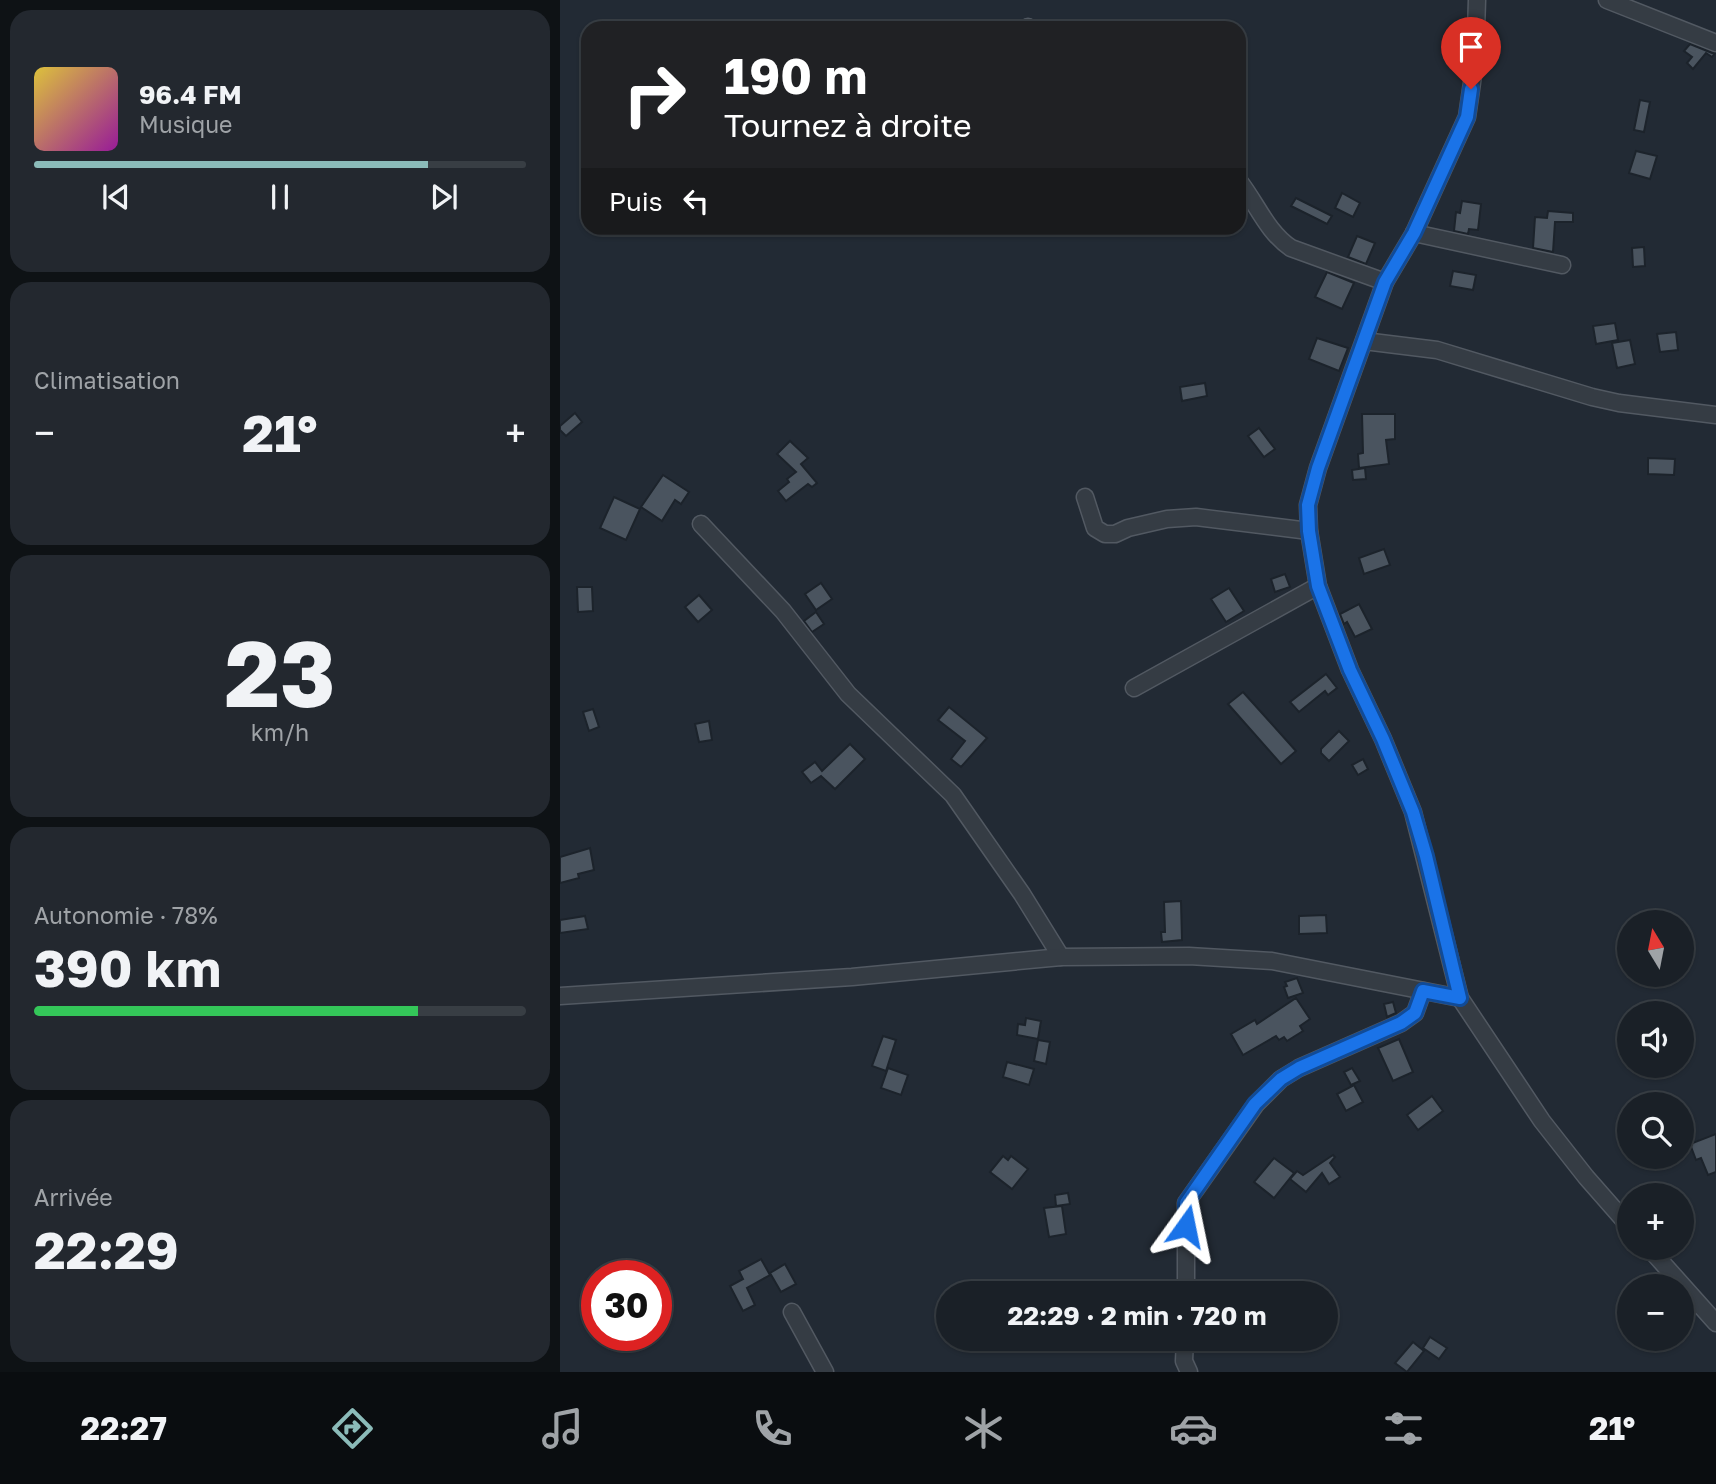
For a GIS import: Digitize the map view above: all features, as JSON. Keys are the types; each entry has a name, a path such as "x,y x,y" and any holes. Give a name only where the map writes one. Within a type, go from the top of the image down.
{"street":[{"path":"1477,0 1475,62 1467,117 1414,233 1385,282 1318,468 1308,505 1309,531 1318,586 1350,670 1383,739 1413,812 1460,998 1542,1121 1617,1212"},
{"path":"1607,0 1716,43"},
{"path":"1246,192 1268,226 1291,248 1385,282"},
{"path":"1414,233 1562,265"},
{"path":"1364,341 1437,350 1619,403 1716,415"},
{"path":"1085,497 1095,528 1105,534 1115,534 1128,528 1167,519 1196,517 1309,531"},
{"path":"701,524 783,611 848,694 953,795 1016,884 1061,957"},
{"path":"1134,688 1318,586"},
{"path":"560,996 852,977 1061,957 1189,956 1272,961 1460,998"},
{"path":"1186,1281 1186,1203 1255,1104 1281,1079 1299,1068 1401,1023 1415,1013 1423,991"},
{"path":"1660,1260 1716,1324"},
{"path":"792,1312 825,1372"},
{"path":"1184,1351 1184,1361 1189,1372"}],"building":[{"path":"1690,44 1715,53 1712,57 1706,53 1693,69 1687,63 1692,57 1684,51"},
{"path":"1640,100 1650,102 1644,132 1634,130"},
{"path":"1636,151 1657,156 1650,179 1629,173"},
{"path":"1342,193 1360,203 1353,217 1335,208"},
{"path":"1296,198 1332,216 1327,224 1291,206"},
{"path":"1462,201 1481,204 1478,230 1469,229 1468,234 1454,231 1456,212 1460,213"},
{"path":"1548,211 1573,213 1573,222 1555,222 1553,252 1533,248 1535,217 1547,218"},
{"path":"1357,236 1375,243 1366,264 1348,257"},
{"path":"1644,247 1645,266 1633,267 1632,248"},
{"path":"1453,271 1476,275 1473,290 1450,286"},
{"path":"1327,272 1354,283 1342,309 1315,297"},
{"path":"1615,323 1618,340 1596,344 1593,326"},
{"path":"1676,332 1678,350 1660,352 1657,334"},
{"path":"1317,338 1348,348 1339,371 1309,359"},
{"path":"1630,340 1635,364 1617,368 1612,343"},
{"path":"1205,383 1207,396 1182,401 1180,387"},
{"path":"575,413 582,422 566,436 560,426"},
{"path":"1362,414 1395,414 1395,439 1386,440 1389,464 1359,468 1358,454 1363,453"},
{"path":"1259,428 1275,449 1264,457 1248,436"},
{"path":"790,441 808,458 801,464 817,483 812,487 808,484 786,501 778,491 796,472 777,454"},
{"path":"1648,458 1675,459 1674,475 1648,474"},
{"path":"1365,468 1366,479 1353,480 1352,470"},
{"path":"663,475 689,492 681,504 675,500 662,521 641,507"},
{"path":"614,497 640,509 626,540 600,528"},
{"path":"1384,549 1390,565 1364,574 1359,558"},
{"path":"1285,574 1290,587 1275,592 1271,579"},
{"path":"821,583 832,599 816,610 805,594"},
{"path":"577,587 592,587 593,611 578,612"},
{"path":"1229,588 1244,611 1226,622 1211,599"},
{"path":"699,595 712,610 698,622 685,607"},
{"path":"1359,604 1372,629 1355,637 1347,622 1344,624 1340,614"},
{"path":"816,612 824,624 812,632 804,621"},
{"path":"1326,674 1337,688 1328,695 1325,691 1299,712 1290,702"},
{"path":"1243,692 1296,751 1281,764 1228,704"},
{"path":"949,707 987,738 961,767 951,759 965,741 938,720"},
{"path":"593,709 599,727 589,731 583,712"},
{"path":"709,721 712,740 699,742 695,724"},
{"path":"1339,731 1349,741 1329,761 1321,753 1321,749"},
{"path":"850,744 865,759 835,789 821,776 811,783 802,772 815,762 822,771"},
{"path":"1363,759 1368,769 1358,775 1352,765"},
{"path":"590,848 594,870 578,874 579,878 560,883 560,857"},
{"path":"1181,901 1182,940 1162,942 1161,932 1165,932 1164,902"},
{"path":"1326,915 1327,933 1299,934 1299,916"},
{"path":"585,916 588,929 560,933 560,920"},
{"path":"1297,978 1303,993 1288,998 1285,982"},
{"path":"1296,998 1310,1019 1300,1026 1303,1031 1287,1041 1284,1037 1279,1040 1276,1036 1243,1055 1231,1034 1255,1020 1257,1024"},
{"path":"1393,1002 1396,1013 1387,1017 1384,1004"},
{"path":"1026,1018 1041,1021 1038,1039 1017,1035 1018,1024 1025,1025"},
{"path":"883,1036 896,1040 886,1071 872,1066"},
{"path":"1399,1039 1413,1072 1393,1081 1378,1048"},
{"path":"1038,1040 1050,1042 1046,1064 1034,1061"},
{"path":"1007,1062 1034,1069 1029,1085 1003,1077"},
{"path":"888,1068 908,1075 901,1095 881,1088"},
{"path":"1352,1068 1360,1081 1351,1085 1344,1072"},
{"path":"1354,1085 1363,1102 1346,1111 1337,1094"},
{"path":"1432,1096 1443,1111 1418,1130 1407,1115"},
{"path":"1716,1134 1716,1172 1708,1175 1701,1158 1696,1160 1694,1142"},
{"path":"1333,1155 1335,1157 1330,1163 1340,1177 1329,1184 1322,1173 1306,1192 1290,1179 1297,1171 1303,1175"},
{"path":"1003,1156 1008,1160 1011,1156 1028,1169 1012,1189 990,1172"},
{"path":"1274,1158 1294,1173 1274,1198 1254,1182"},
{"path":"1068,1193 1070,1204 1056,1206 1055,1195"},
{"path":"1062,1206 1066,1234 1049,1237 1044,1208"},
{"path":"761,1259 770,1275 747,1288 755,1305 743,1311 730,1286 743,1279 739,1271"},
{"path":"785,1264 796,1284 781,1292 770,1273"},
{"path":"1430,1337 1447,1348 1439,1359 1423,1348"},
{"path":"1413,1342 1424,1351 1407,1372 1395,1363"}],"route":[{"path":"1186,1226 1186,1203 1255,1104 1281,1079 1299,1068 1401,1023 1415,1013 1423,991 1460,998 1413,812 1383,739 1350,670 1318,586 1309,531 1308,505 1318,468 1385,282 1414,233 1467,117 1471,89"}]}
